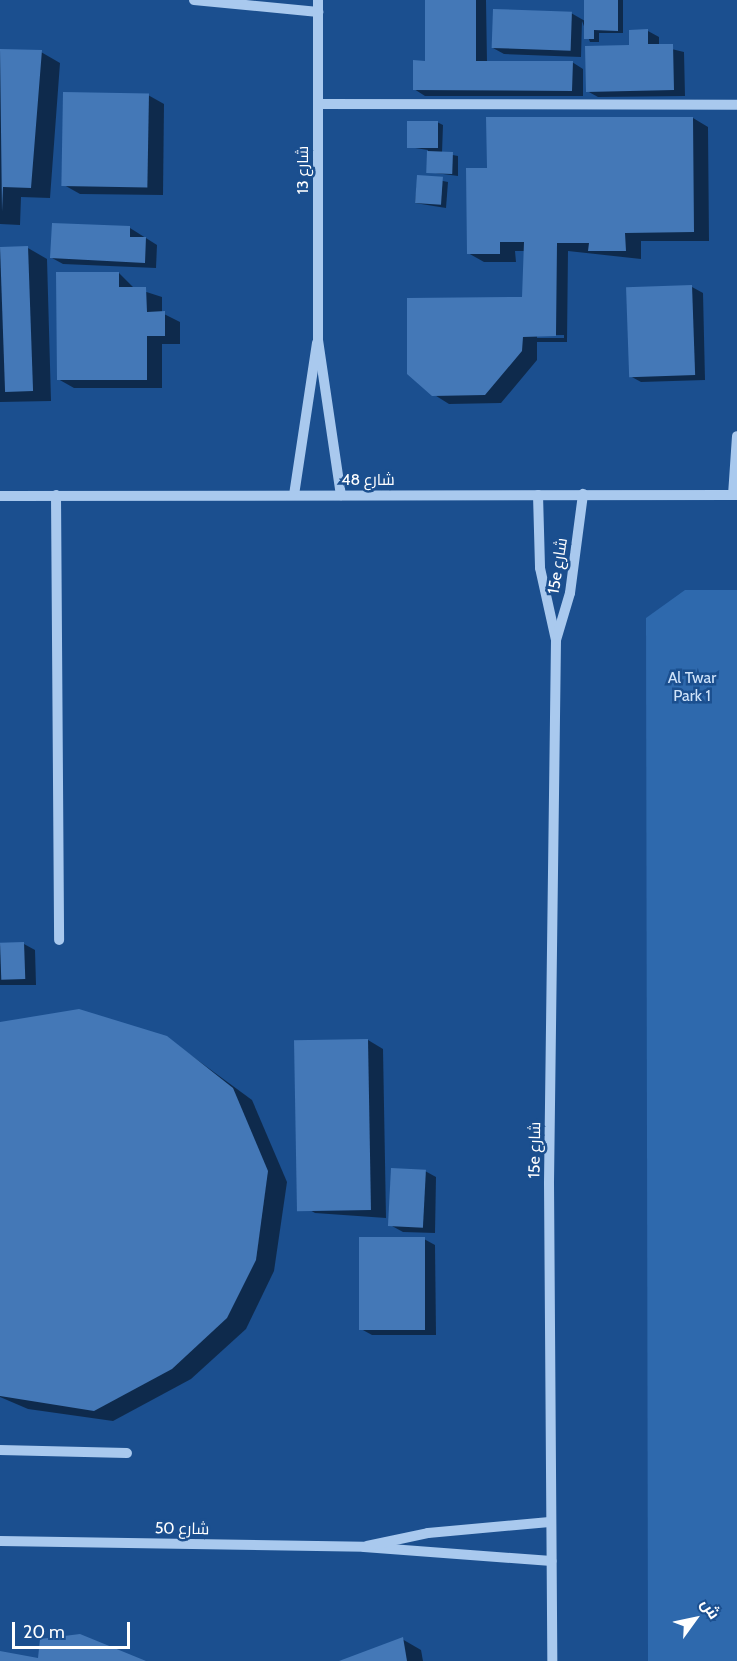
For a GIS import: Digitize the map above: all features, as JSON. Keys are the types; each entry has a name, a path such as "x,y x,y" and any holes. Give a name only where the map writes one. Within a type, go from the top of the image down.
{"street":[{"path":"194,0 318,12"},
{"name":"شارع 13","path":"318,0 318,340 341,495"},
{"path":"318,104 737,105"},
{"name":"شارع 13","path":"294,495 318,340"},
{"path":"735,495 737,436"},
{"name":"15e شارع","path":"556,640 570,593 583,494"},
{"path":"56,495 59,940"},
{"name":"15e شارع","path":"538,495 540,567 556,640 550,1522 552,1661"},
{"name":"شارع 48","path":"0,496 735,495"},
{"path":"0,1450 127,1453"},
{"name":"شارع 50","path":"364,1547 428,1533 550,1522"},
{"name":"شارع 50","path":"0,1541 364,1547 551,1561"}],"green space":[{"name":"Al Twar Park 1","path":"685,590 737,590 737,1661 648,1661 646,618"}],"building":[{"path":"425,0 476,0 476,61 573,61 572,91 413,90 413,60 425,61"},
{"path":"584,0 618,0 618,31 594,30 594,39 584,39"},
{"path":"493,9 572,12 571,51 492,48"},
{"path":"648,29 648,44 673,44 674,90 586,92 585,46 629,45 629,30"},
{"path":"0,49 42,50 31,188 3,187 2,212"},
{"path":"63,92 149,94 147,187 61,186"},
{"path":"486,117 693,117 694,232 625,233 626,251 588,251 589,243 557,243 556,336 523,337 522,351 485,395 432,396 407,374 407,298 522,297 524,242 500,242 500,254 467,254 466,168 487,168"},
{"path":"407,121 438,121 438,148 407,148"},
{"path":"427,151 453,152 452,174 426,173"},
{"path":"417,175 443,177 441,205 415,203"},
{"path":"52,223 130,226 130,237 146,237 145,263 50,258"},
{"path":"28,246 33,391 5,392 0,247"},
{"path":"56,272 119,272 119,287 146,287 147,312 165,311 165,336 147,336 147,380 57,380"},
{"path":"692,285 695,375 629,377 626,287"},
{"path":"24,942 25,979 1,980 0,943"},
{"path":"79,1009 167,1036 233,1088 268,1171 256,1260 227,1318 172,1369 94,1411 0,1396 0,1022"},
{"path":"368,1039 371,1210 297,1211 294,1040"},
{"path":"391,1168 426,1170 423,1228 388,1226"},
{"path":"359,1237 425,1237 425,1330 359,1330"},
{"path":"80,1634 146,1661 0,1661 0,1651 38,1658 40,1639"},
{"path":"403,1637 407,1661 339,1661"}]}
